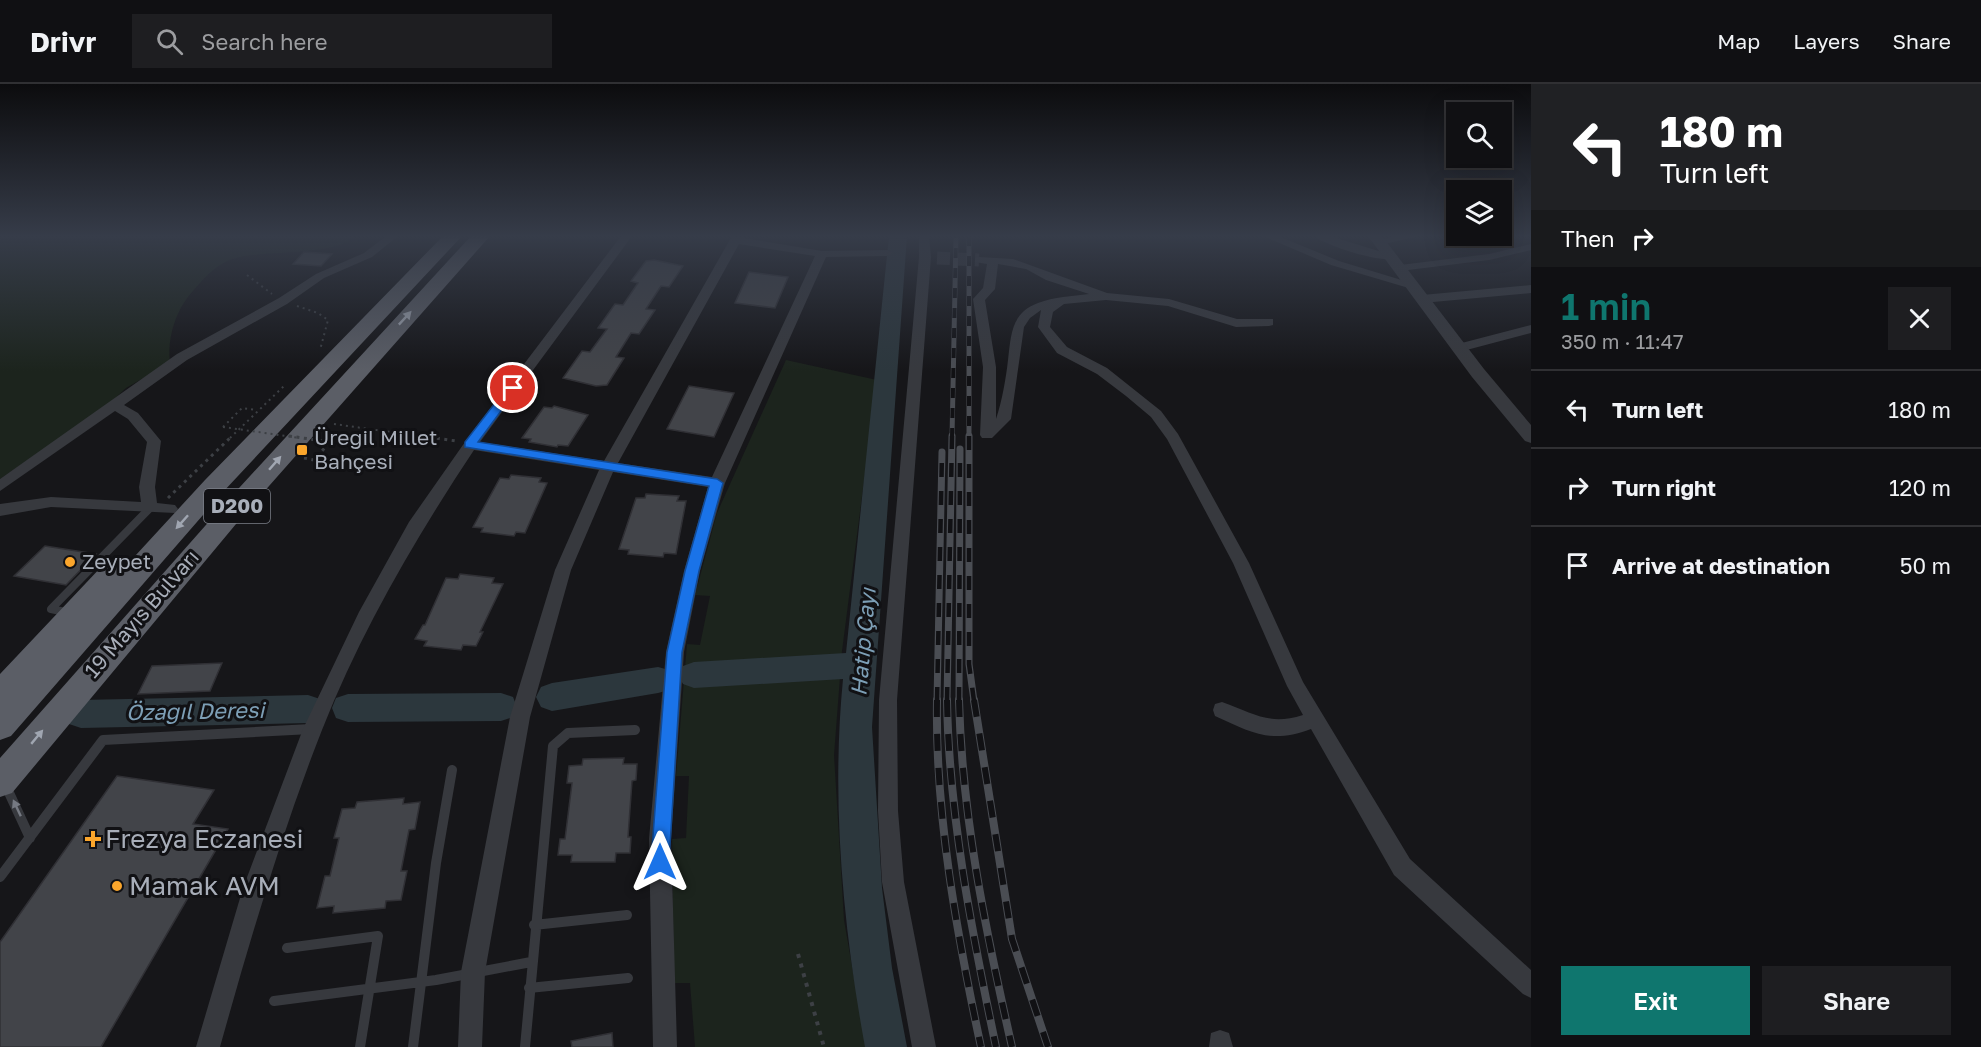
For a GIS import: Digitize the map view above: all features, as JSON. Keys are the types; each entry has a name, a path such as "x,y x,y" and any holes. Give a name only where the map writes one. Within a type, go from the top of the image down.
{"highway":[{"name":"19 Mayıs Bulvarı","path":"0,726 323,361 406,281"},
{"name":"19 Mayıs Bulvarı","path":"1,781 125,633 349,379 440,281"},
{"path":"0,695 65,625 160,508 213,464 323,361"},
{"path":"52,668 65,625"}],"street":[{"path":"0,486 182,357 284,301 313,281"},
{"path":"208,1047 254,888 314,729 365,617 416,526 459,461 593,281"},
{"path":"470,1047 474,972 519,717 563,570 608,467 713,281"},
{"path":"665,1047 660,839 675,652 692,571 717,483 810,281"},
{"path":"924,1047 892,882 888,800 888,700 929,281"},
{"path":"988,281 989,289 979,300 990,364 991,409 987,435 1004,418 1005,400 1014,362 1016,332 1025,315 1044,302 1106,296"},
{"path":"1059,281 1106,296 1169,303 1236,323 1269,322"},
{"path":"1392,281 1412,285"},
{"path":"1409,281 1459,348 1531,437"},
{"path":"1422,299 1531,289"},
{"path":"1061,301 1047,310 1044,327 1062,351 1102,371 1131,393 1156,414 1173,436 1241,563 1296,686 1402,867 1531,986"},
{"path":"1459,348 1531,329"},
{"path":"115,405 133,416 154,441 147,487 160,508"},
{"path":"470,445 717,483"},
{"path":"0,510 51,502 160,508"},
{"path":"1222,710 1268,731 1287,730 1315,719"}],"lane":[{"path":"0,877 103,740 314,729"},
{"path":"525,1047 534,925 553,746 561,736 568,733 635,730"},
{"path":"413,1047 420,982 452,770"},
{"path":"1,781 30,838"},
{"path":"534,925 627,915"},
{"path":"287,948 378,936 360,1047"},
{"path":"274,1001 420,982 531,962"},
{"path":"529,988 628,978"}],"path":[{"path":"254,281 284,301 318,313 328,320 323,361"},
{"path":"257,410 242,408 223,427 330,442 314,460 300,458 323,432"},
{"path":"331,423 464,442 451,460 459,461"},
{"path":"798,954 824,1047"}],"shaded area":[{"path":"0,281 202,281 187,298 177,315 171,334 170,363 126,388 108,405 0,479"},
{"path":"786,360 877,380 842,651 834,755 844,920 866,1047 695,1047 690,983 674,983 672,839 686,838 689,776 676,776 687,644 700,645 710,596 695,595 717,513"}],"building":[{"path":"631,281 673,281 669,287 661,286 646,309 655,310 639,334 631,333 616,357 624,358 607,385 596,386 563,378 582,351 590,352 607,329 598,328 615,304 623,305 638,283"},
{"path":"745,281 786,281 775,308 735,303"},
{"path":"689,386 734,393 714,437 667,429"},
{"path":"554,406 588,415 568,446 558,445 557,447 529,442 531,439 522,438 544,407"},
{"path":"511,475 541,478 539,482 547,483 525,533 516,532 514,536 481,532 483,528 473,527 500,478 509,479"},
{"path":"646,494 679,496 677,501 686,501 676,554 664,553 663,557 628,554 629,550 619,549 636,498 645,498"},
{"path":"45,546 96,554 66,585 14,576"},
{"path":"460,574 494,578 492,583 503,584 480,632 483,632 476,646 463,645 461,650 424,646 427,641 415,639 425,625 446,578 458,579"},
{"path":"222,663 210,691 138,694 152,666"},
{"path":"624,758 623,764 637,764 636,780 632,781 628,837 631,837 630,853 616,853 615,862 571,862 572,855 558,855 560,839 565,839 572,783 567,783 569,766 582,765 583,759"},
{"name":"Mamak AVM","path":"117,776 214,790 193,824 228,829 101,1047 0,1047 0,942"},
{"path":"404,798 403,804 420,802 415,829 409,830 401,871 407,871 401,900 386,901 385,908 333,913 334,906 317,908 325,876 330,876 339,838 334,838 342,809 355,808 357,802"},
{"path":"612,1033 613,1047 572,1047 571,1041"}],"waterway":[{"name":"Hatip Çayı","path":"860,665 894,281"},
{"name":"Özağıl Deresi","path":"694,675 860,665"},
{"name":"Hatip Çayı","path":"860,665 855,727 863,888 872,968 886,1047"},
{"name":"Özağıl Deresi","path":"552,697 658,680"},
{"name":"Özağıl Deresi","path":"348,708 501,707"},
{"name":"Özağıl Deresi","path":"81,714 308,709"}],"railway":[{"path":"952,438 955,281"},
{"path":"969,281 969,664 974,701"},
{"path":"947,700 952,436"},
{"path":"959,700 960,449"},
{"path":"937,701 942,452"},
{"path":"947,700 952,787 963,874 996,1047"},
{"path":"959,700 970,831 993,961 1012,1047"},
{"path":"974,700 1012,939 1048,1047"},
{"path":"937,701 940,787 949,874 981,1047"}],"place":[{"name":"Üreğil Millet Bahçesi","path":"302,450"},
{"name":"Zeypet","path":"70,562"},
{"name":"Frezya Eczanesi","path":"93,839"},
{"name":"Mamak AVM","path":"117,886"}],"route":[{"path":"513,388 470,445 717,483 692,571 675,652 660,862"}]}
